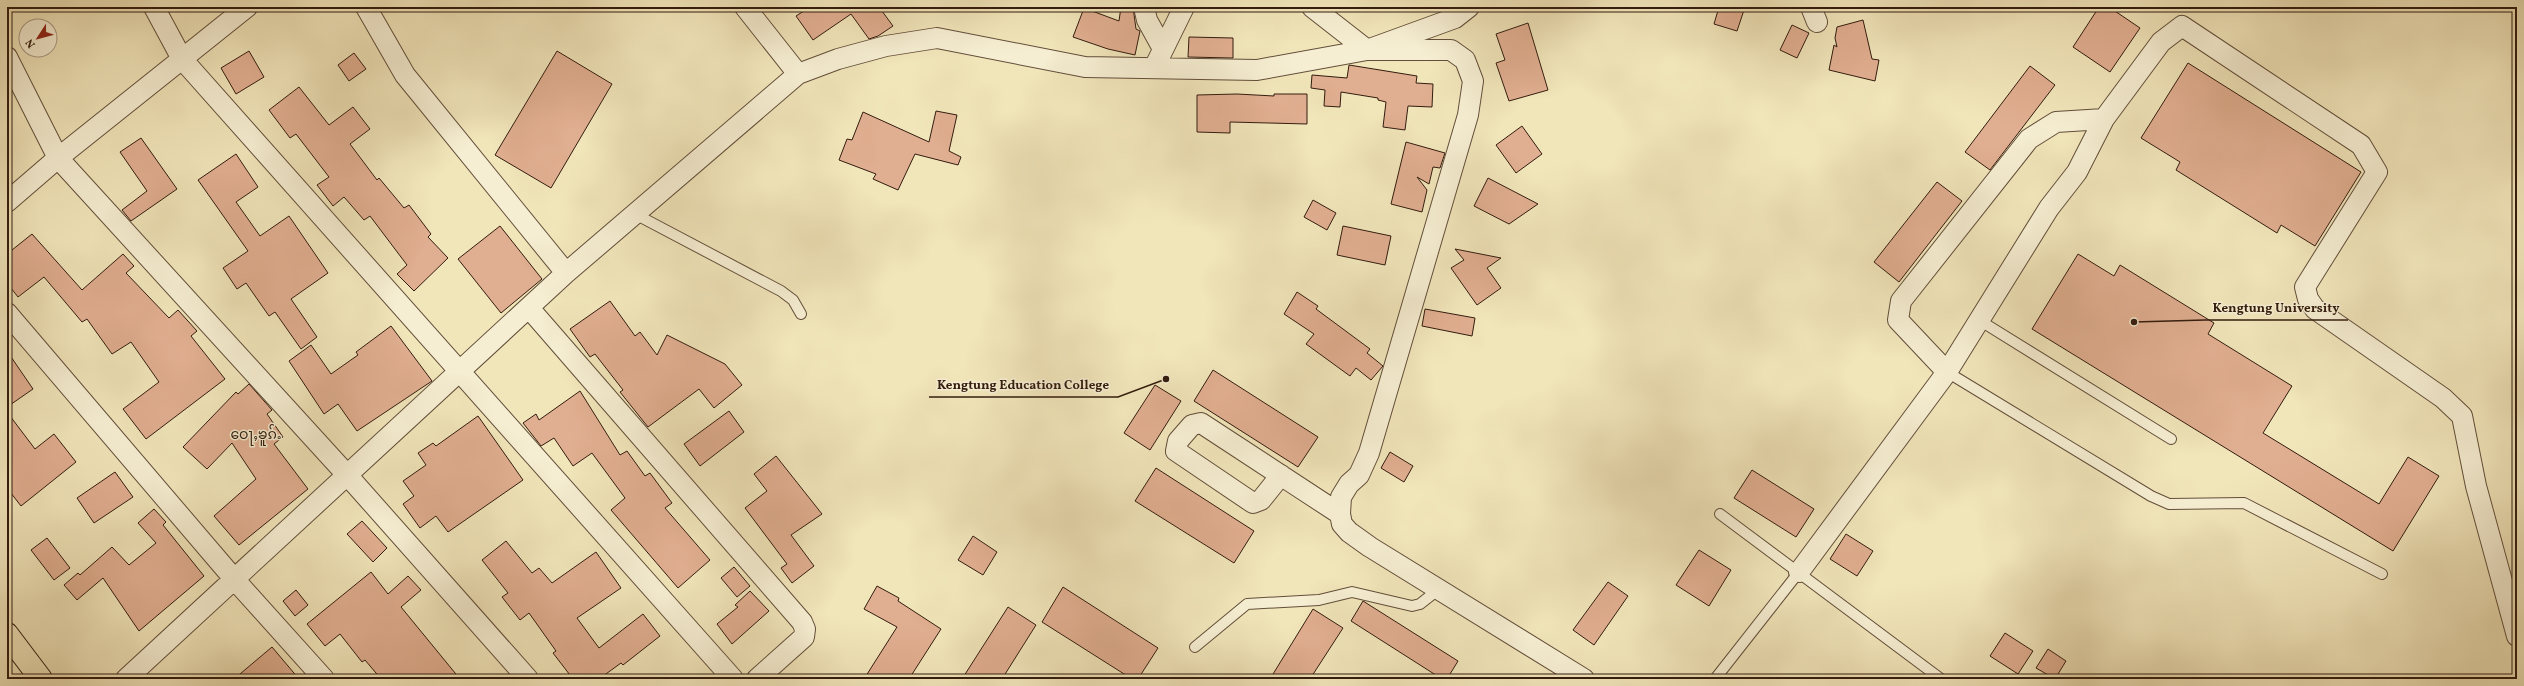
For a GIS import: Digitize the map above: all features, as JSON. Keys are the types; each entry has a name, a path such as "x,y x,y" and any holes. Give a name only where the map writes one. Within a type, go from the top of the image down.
{"highway":[{"path":"7,634 41,679"}],"street":[{"path":"154,7 182,59 459,373 733,679"},
{"path":"7,202 58,158 247,7"},
{"path":"366,7 406,75 566,274"},
{"path":"745,7 798,74"},
{"path":"1144,7 1147,20 1163,49"},
{"path":"1154,68 1184,7"},
{"path":"1312,7 1367,50 1451,50 1465,60 1473,81 1468,115 1396,367 1369,453 1359,475 1349,484 1341,497 1340,514 1342,524 1348,532 1584,679"},
{"path":"126,679 566,274 798,74 838,59 886,46 937,38 1085,67 1257,70 1367,50 1455,18 1469,7"},
{"path":"1799,572 1947,372 2049,208 2077,172 2104,119 2161,42 2182,26 2361,145 2377,172 2306,288 2308,299 2315,309 2443,398 2462,416 2476,486 2517,636"},
{"path":"7,57 58,158 348,476 528,679"},
{"path":"1947,372 1898,320 1901,301 2029,139 2056,122 2104,119"},
{"path":"529,308 802,622 805,629 804,637 757,679"},
{"path":"7,313 235,580 324,679"},
{"path":"1281,475 1261,500 1253,503 1176,451 1178,441 1192,425 1201,423 1281,475 1340,514"}],"lane":[{"path":"635,214 781,291 793,300 801,314"},
{"path":"1979,320 2171,438"},
{"path":"1947,372 2151,496 2169,504 2244,503 2382,574"},
{"path":"1720,514 1941,679"},
{"path":"1715,679 1799,572"},
{"path":"1195,647 1246,604 1319,600 1352,592 1412,606 1420,604 1438,589"}],"building":[{"path":"810,7 879,7 893,26 878,36 869,39 851,14 813,40 796,16"},
{"path":"1121,7 1133,7 1136,29 1140,31 1135,55 1108,49 1073,37 1084,8 1119,21"},
{"path":"1719,7 1745,7 1737,31 1714,24"},
{"path":"2099,7 2109,7 2140,28 2110,72 2073,47"},
{"path":"1863,20 1872,59 1879,60 1875,81 1829,70 1834,45 1837,47 1835,38 1837,27"},
{"path":"1528,23 1548,90 1509,101 1496,63 1505,60 1496,34"},
{"path":"1792,25 1809,33 1797,58 1780,50"},
{"path":"1189,37 1233,38 1233,58 1188,57"},
{"path":"249,51 264,77 236,94 221,68"},
{"path":"557,51 612,84 551,188 495,155"},
{"path":"354,53 366,69 349,81 338,65"},
{"path":"2188,63 2361,172 2315,246 2281,225 2277,233 2176,170 2180,162 2141,138"},
{"path":"1349,65 1417,76 1416,83 1433,84 1432,107 1408,106 1405,130 1383,127 1386,102 1378,100 1378,98 1341,92 1340,107 1324,106 1325,90 1311,88 1312,75 1347,78"},
{"path":"2030,66 2055,85 1990,170 1965,152"},
{"path":"299,87 329,125 353,107 370,129 350,144 377,180 379,178 404,208 409,205 431,234 428,237 448,258 414,291 397,274 407,265 370,216 364,220 344,197 333,206 317,185 329,177 296,134 290,138 269,110"},
{"path":"1237,94 1274,96 1274,94 1307,94 1307,124 1230,122 1230,133 1197,132 1197,95"},
{"path":"936,111 957,115 949,151 961,157 958,165 915,154 898,190 873,179 876,174 839,160 847,139 852,140 863,112 929,142"},
{"path":"1522,126 1542,154 1516,173 1496,145"},
{"path":"141,138 177,189 131,221 122,210 147,191 120,152"},
{"path":"1406,142 1445,153 1440,168 1433,167 1429,184 1417,177 1427,190 1422,212 1391,204"},
{"path":"236,154 258,187 236,202 260,236 289,216 328,273 291,299 317,337 301,349 275,312 269,316 246,283 237,289 223,268 248,251 198,180"},
{"path":"1488,178 1538,204 1509,224 1474,206"},
{"path":"1937,182 1962,201 1899,282 1874,262"},
{"path":"1313,200 1336,213 1327,230 1304,217"},
{"path":"500,226 542,279 501,313 458,259"},
{"path":"1343,226 1391,236 1385,265 1337,255"},
{"path":"32,234 82,290 123,254 134,266 126,273 169,318 178,310 197,331 191,336 225,379 146,439 123,409 159,382 131,342 112,354 87,319 82,322 44,277 18,297 7,283 7,254"},
{"path":"1455,249 1501,258 1487,268 1501,288 1477,305 1451,268 1464,260"},
{"path":"2078,254 2114,276 2120,265 2214,323 2208,334 2292,386 2263,433 2379,504 2408,457 2439,476 2393,551 2032,329"},
{"path":"1297,292 1318,306 1316,309 1370,349 1367,353 1383,366 1371,380 1356,368 1350,376 1306,344 1314,334 1284,314"},
{"path":"610,301 635,336 640,332 657,355 667,335 725,364 742,385 714,408 699,389 648,427 620,392 623,390 595,354 590,357 570,329"},
{"path":"1425,309 1475,318 1472,336 1422,326"},
{"path":"391,326 432,381 357,431 338,404 324,414 289,361 311,345 331,374 358,355 356,352"},
{"path":"7,351 33,389 7,407"},
{"path":"1213,370 1318,437 1298,467 1194,401"},
{"path":"249,384 272,410 267,414 283,437 274,444 308,489 239,545 214,516 256,479 232,443 207,469 183,447 236,392 238,394"},
{"path":"1155,385 1181,401 1150,450 1124,433"},
{"path":"580,391 620,455 627,451 645,476 650,473 672,503 665,508 710,560 678,588 611,510 625,498 592,453 573,466 554,438 541,446 523,423 536,414 539,420"},
{"path":"729,411 744,432 700,466 684,444"},
{"path":"7,412 35,449 54,434 76,462 21,506 7,488"},
{"path":"478,416 523,480 448,532 436,516 420,528 403,504 414,496 403,481 426,465 418,453 433,443 436,446"},
{"path":"1390,452 1413,466 1404,482 1381,468"},
{"path":"776,456 822,514 791,535 814,566 792,583 781,568 787,564 745,508 767,491 754,474"},
{"path":"1156,468 1254,531 1234,563 1135,501"},
{"path":"1752,470 1814,509 1796,537 1734,498"},
{"path":"115,472 133,497 94,523 77,498"},
{"path":"154,509 166,522 163,525 204,576 139,631 103,578 77,600 64,585 78,573 80,575 112,547 129,565 156,543 138,523"},
{"path":"362,521 387,548 373,562 347,534"},
{"path":"1846,534 1873,551 1857,576 1830,559"},
{"path":"973,536 997,552 983,575 958,560"},
{"path":"47,538 70,568 54,580 31,550"},
{"path":"506,541 532,573 539,568 552,583 596,552 621,588 577,618 599,648 643,614 660,636 623,665 621,663 599,679 573,679 553,653 556,651 529,613 520,620 502,597 508,593 482,560"},
{"path":"1699,550 1731,570 1709,606 1676,585"},
{"path":"734,567 750,586 737,597 721,578"},
{"path":"371,572 388,594 408,576 421,590 401,607 460,679 381,679 365,660 362,662 340,634 325,646 307,624"},
{"path":"1608,582 1628,596 1594,645 1573,630"},
{"path":"877,586 899,598 898,601 941,629 909,679 864,679 897,627 864,609"},
{"path":"1063,587 1158,648 1138,679 1132,679 1042,622"},
{"path":"296,590 308,605 295,616 283,601"},
{"path":"750,591 769,611 732,644 717,624 738,607 735,605"},
{"path":"1363,601 1458,661 1447,679 1442,679 1351,621"},
{"path":"1008,607 1036,625 1002,679 962,679"},
{"path":"1313,609 1343,628 1310,679 1270,679"},
{"path":"2005,633 2033,651 2018,674 1990,656"},
{"path":"272,647 299,679 234,679"},
{"path":"2048,649 2066,661 2055,679 2036,668"}],"place":[{"name":"Kengtung University","path":"2134,322"},
{"name":"Kengtung Education College","path":"1166,379"}],"district":[{"name":"ဝေႃႇၶူၵ်ႉ","path":"256,435"}]}
